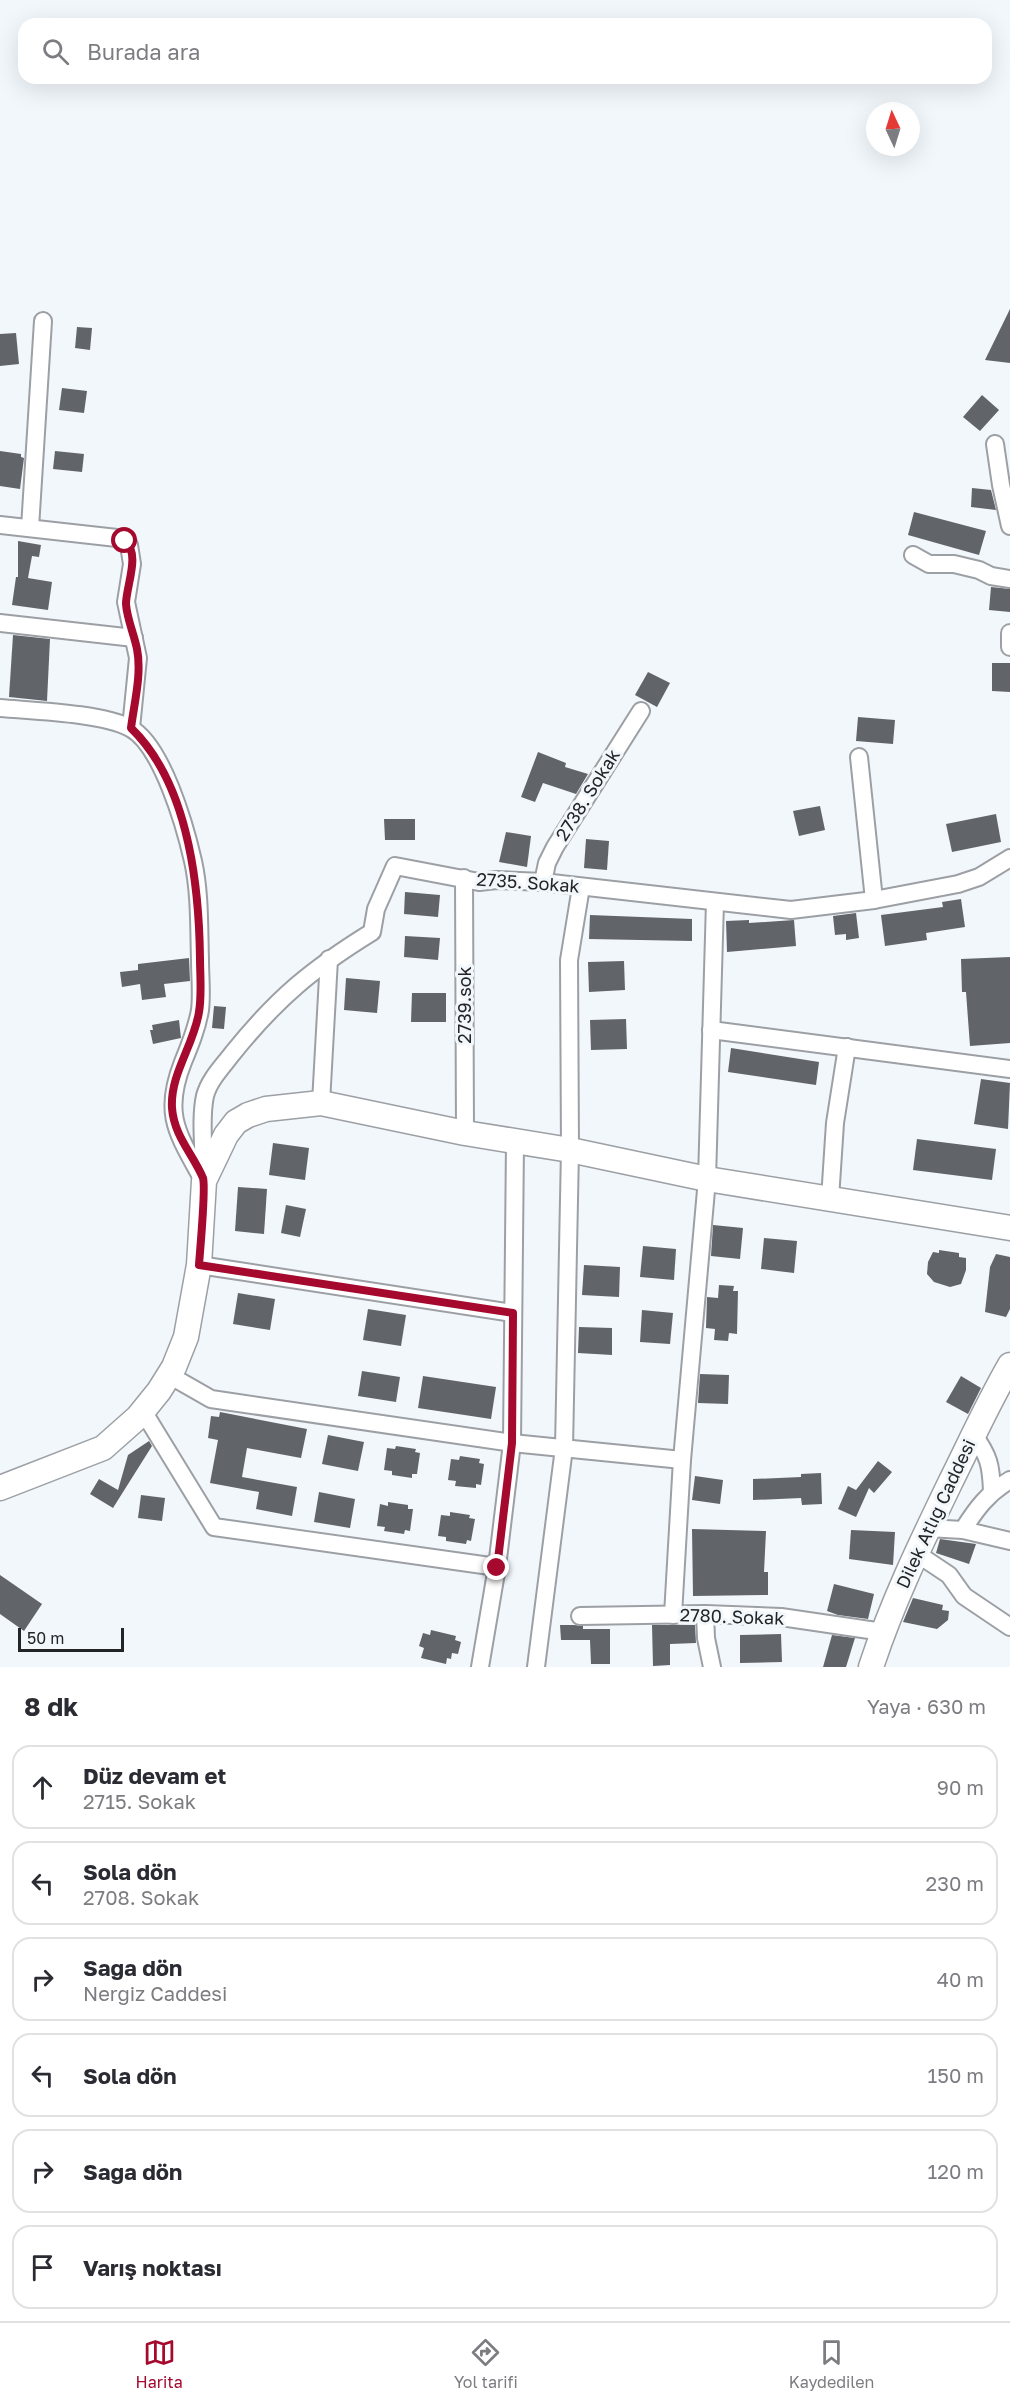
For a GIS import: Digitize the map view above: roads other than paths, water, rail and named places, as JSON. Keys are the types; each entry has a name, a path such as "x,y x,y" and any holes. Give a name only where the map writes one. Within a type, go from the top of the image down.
{"street":[{"path":"30,528 43,321"},
{"path":"995,444 1000,485 1010,526"},
{"path":"0,525 117,538 129,544 132,564 126,602 137,649 138,670 131,728"},
{"path":"913,555 928,564 954,564 991,576 1010,579"},
{"path":"0,623 134,638"},
{"path":"1010,633 1010,647"},
{"path":"0,708 87,717 131,728 144,741 164,770 193,861 199,940 200,1010 193,1038 175,1082 172,1108 179,1136 204,1181"},
{"name":"2738. Sokak","path":"543,882 547,863 555,847 641,711"},
{"path":"859,757 874,900"},
{"name":"2735. Sokak","path":"204,1181 205,1095 211,1082 261,1018 291,989 328,959 372,932 376,909 395,866 479,882 496,880 543,882 791,910 874,900 958,885 1009,862"},
{"name":"2739.sok","path":"464,878 465,1133"},
{"path":"536,1667 564,1448 570,1150 569,960 581,887"},
{"path":"673,1615 682,1460 707,1179 715,902"},
{"path":"321,1103 328,959"},
{"path":"711,1030 1010,1069"},
{"path":"830,1199 835,1123 847,1047"},
{"path":"0,1488 103,1448 122,1434 143,1412 169,1376 186,1337 199,1265 204,1181 226,1135 236,1122 266,1109 321,1103 465,1133 570,1150 707,1179 1010,1228"},
{"path":"480,1667 497,1568 512,1443 515,1142"},
{"path":"199,1265 513,1313"},
{"name":"Dilek Atlığ Caddesi","path":"871,1667 916,1553 973,1434 1010,1365"},
{"path":"169,1376 211,1399 512,1443 682,1460"},
{"path":"143,1412 214,1527 497,1568"},
{"path":"973,1434 990,1463 992,1491"},
{"path":"963,1530 977,1507 992,1491 1010,1480"},
{"path":"928,1528 963,1530 1010,1541"},
{"path":"916,1553 949,1575 964,1596 1010,1627"},
{"path":"705,1614 706,1638 712,1667"},
{"name":"2780. Sokak","path":"580,1616 705,1614 781,1617 883,1632"}]}
